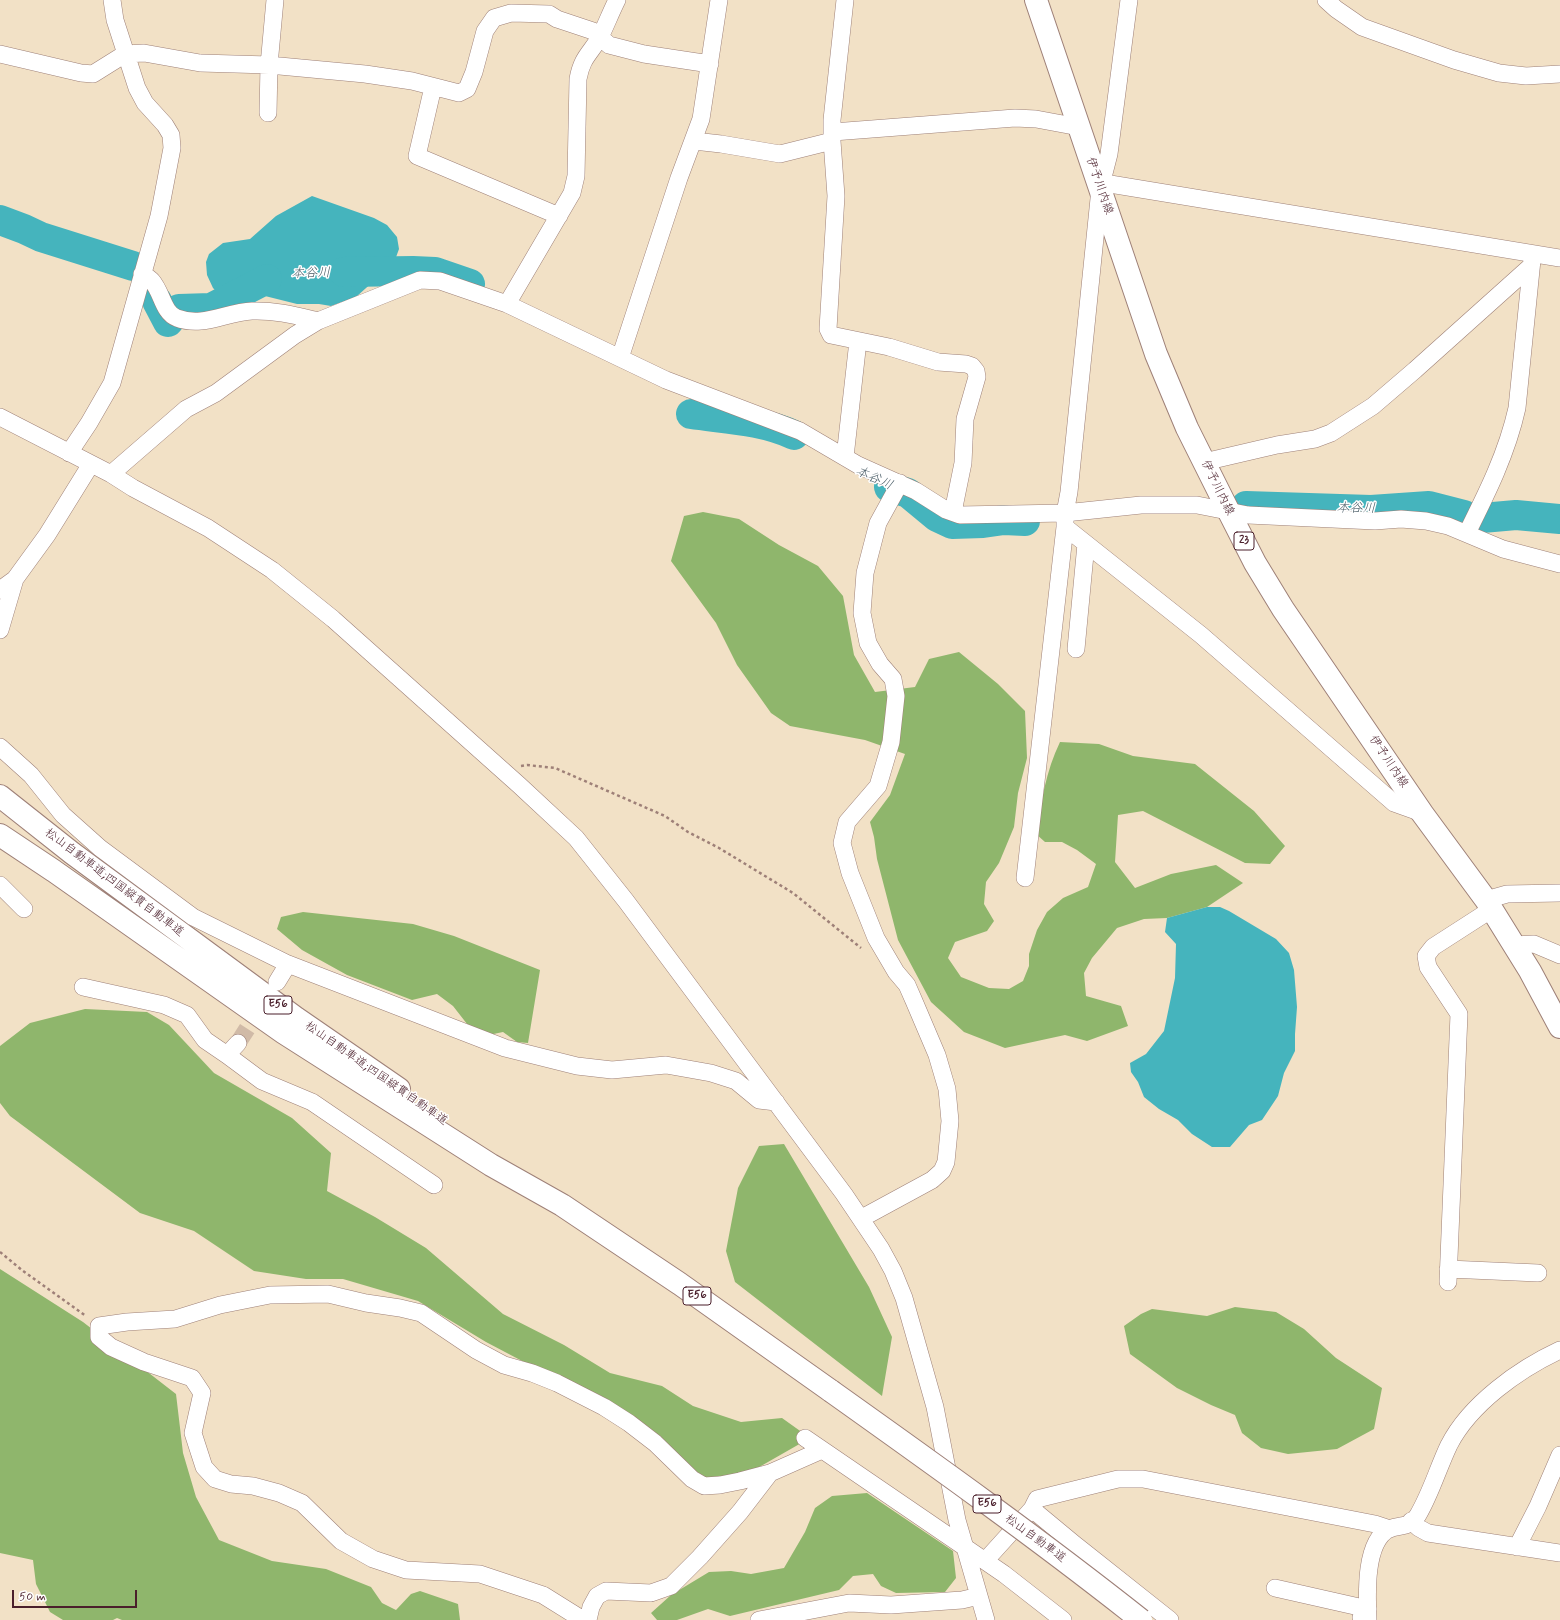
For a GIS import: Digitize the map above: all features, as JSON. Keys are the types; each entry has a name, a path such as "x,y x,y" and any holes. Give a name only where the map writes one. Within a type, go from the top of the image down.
{"main road":[{"name":"伊予川内線","path":"1036,0 1156,354 1187,428 1255,563 1283,609 1422,813 1489,904 1530,971 1560,1028"},
{"name":"松山自動車道;四国縦貫自動車道","path":"0,796 78,857 296,1018 498,1156 562,1205 680,1284 831,1391"},
{"name":"松山自動車道;四国縦貫自動車道","path":"0,835 54,871 284,1033 491,1165 562,1205"},
{"name":"松山自動車道","path":"831,1391 923,1456 1084,1575 1141,1620"}],"street":[{"path":"69,453 89,423 112,383 159,216 172,148 171,135 166,124 145,102 137,88 115,20 112,0"},
{"path":"268,113 269,65 275,0"},
{"path":"507,304 572,193 576,176 578,78 580,68 584,59 600,37 617,0"},
{"path":"620,358 679,178 701,119 719,0"},
{"path":"845,0 832,120 836,196 828,329 831,335 889,347 938,362 966,364 972,366 976,371 977,377 965,419 963,463 953,512"},
{"path":"1025,878 1069,492 1100,189 1109,154 1130,0"},
{"path":"1326,0 1362,27 1454,60 1498,73 1526,76 1560,74"},
{"path":"0,54 81,73 93,74 125,54 144,53 200,63 269,65 365,74 412,81 459,93 467,88 474,72 486,31 494,18 511,12 549,7 557,19 593,32 609,45 644,54 710,64"},
{"path":"433,87 417,156 559,216"},
{"path":"694,141 780,154 833,137 1015,118 1036,119 1079,127"},
{"path":"1100,189 1110,184 1532,260 1560,258"},
{"path":"1204,462 1277,445 1316,439 1331,433 1379,401 1415,370 1532,260"},
{"path":"1467,533 1493,478 1512,430 1517,408 1532,260"},
{"path":"142,274 152,280 160,292 167,310 176,318 193,322 209,321 250,311 265,311 318,321"},
{"path":"112,474 186,409 216,393 295,335 318,321 420,280 440,281 507,304 666,380 800,431 858,465 900,483 946,510 960,515 1065,520 1140,505 1197,505 1248,515 1375,521 1401,519 1426,521 1448,526 1503,549 1560,564"},
{"path":"845,457 858,340"},
{"path":"0,417 112,474 134,488 208,528 272,570 333,619 576,838 626,900 862,1218 894,1271 904,1298 935,1407 957,1520 986,1620"},
{"path":"0,590 15,579 47,535 91,464"},
{"path":"862,1218 932,1180 942,1172 946,1162 950,1121 947,1089 937,1055 907,985 896,972 876,938 850,873 842,843 848,822 878,786 891,742 896,696 893,679 880,664 868,642 862,613 865,573 878,523 900,483"},
{"path":"1065,520 1086,544 1201,635 1394,803 1422,813"},
{"path":"1076,649 1086,544"},
{"path":"0,630 15,579"},
{"path":"0,747 31,775 63,815 106,853 193,917 288,964 505,1048 578,1066 612,1070 666,1065 710,1073 736,1081 760,1100 776,1102"},
{"path":"0,885 24,909"},
{"path":"1538,1273 1448,1275 1459,1014 1428,967 1426,956 1433,947 1489,904 1508,894 1560,893"},
{"path":"1514,945 1534,944 1560,955"},
{"path":"277,982 288,964"},
{"path":"83,987 164,1005 188,1015 205,1040 233,1049 262,1081 312,1102 434,1185"},
{"path":"583,1620 543,1595 480,1574 406,1570 374,1559 341,1542 302,1503 279,1493 253,1486 231,1484 215,1479 204,1467 193,1433 202,1393 192,1378 144,1362 111,1347 99,1337 99,1326 126,1322 175,1319 220,1305 270,1295 328,1294 366,1303 421,1313 476,1350 504,1365 532,1373 558,1383 604,1407 629,1423 655,1443 692,1479 704,1486 720,1485 770,1473 822,1450"},
{"path":"1275,1588 1365,1616 1368,1576 1373,1553 1379,1538 1390,1529 1406,1526 1417,1516 1459,1427 1475,1408 1522,1371 1560,1350"},
{"path":"805,1438 985,1561 1063,1620"},
{"path":"1517,1547 1538,1506 1560,1454"},
{"path":"588,1620 591,1607 597,1596 606,1591 651,1594 670,1586 700,1557 730,1523 770,1473"},
{"path":"985,1561 1032,1509 1037,1499 1056,1493 1118,1479 1143,1479 1375,1524 1390,1529"},
{"path":"1032,1509 1073,1544 1170,1620"},
{"path":"1411,1521 1428,1533 1560,1553"},
{"path":"759,1620 849,1603 891,1604 962,1600 979,1596"}],"path":[{"path":"514,764 555,768 665,816 688,832 719,848 793,893 863,950"},
{"path":"0,1252 23,1271 99,1326"}],"green space":[{"path":"703,512 739,519 779,545 818,566 843,596 854,655 875,692 915,687 929,659 959,652 998,684 1025,711 1027,758 1018,793 1014,827 999,863 986,882 984,904 994,921 987,931 955,942 948,958 961,977 989,988 1009,989 1023,981 1029,966 1029,954 1037,930 1047,912 1063,898 1088,887 1096,864 1077,850 1062,842 1045,842 1036,834 1042,798 1048,775 1060,742 1099,744 1133,756 1195,764 1254,811 1285,846 1270,864 1245,863 1143,811 1118,815 1115,862 1135,888 1171,874 1216,865 1243,883 1207,907 1167,918 1144,919 1117,928 1092,958 1084,973 1086,996 1121,1006 1128,1026 1087,1041 1065,1035 1005,1048 964,1032 931,1002 898,940 877,859 870,822 890,795 905,754 865,740 790,726 771,713 737,665 716,623 671,561 684,516"},
{"path":"303,912 413,924 454,936 540,970 528,1043 517,1042 503,1032 484,1036 471,1029 453,1006 437,994 412,1000 347,975 302,950 277,929 281,917"},
{"path":"85,1009 147,1012 169,1025 214,1073 292,1118 331,1153 327,1191 375,1217 426,1248 503,1314 564,1345 610,1373 662,1386 693,1406 741,1422 782,1418 810,1438 754,1470 724,1481 704,1477 672,1454 642,1422 619,1412 486,1342 418,1301 343,1279 306,1279 254,1271 194,1231 140,1213 10,1116 0,1103 0,1046 30,1023"},
{"path":"784,1144 869,1287 892,1337 882,1396 735,1282 726,1251 738,1188 759,1146"},
{"path":"0,1269 83,1322 176,1394 183,1453 196,1497 219,1540 272,1561 326,1569 371,1587 382,1603 396,1610 411,1594 420,1591 458,1604 460,1620 122,1620 117,1618 113,1620 63,1620 50,1612 36,1584 33,1560 0,1553"},
{"path":"1235,1307 1276,1312 1304,1329 1336,1358 1382,1388 1374,1429 1337,1449 1288,1454 1261,1448 1242,1433 1235,1415 1177,1388 1130,1354 1124,1326 1141,1314 1152,1309 1207,1316"},
{"path":"867,1493 953,1551 956,1578 945,1592 896,1593 881,1586 873,1574 853,1576 839,1590 730,1616 708,1609 677,1620 657,1620 651,1613 671,1595 709,1572 731,1571 751,1574 784,1568 805,1532 815,1508 832,1496"}],"water":[{"path":"312,196 374,218 387,225 397,237 399,249 395,260 356,297 331,306 319,304 297,304 261,295 246,294 231,298 220,295 213,288 207,275 206,262 209,254 223,243 250,239 276,216"},
{"path":"1207,907 1220,907 1229,911 1276,939 1289,953 1294,970 1297,1007 1295,1051 1284,1073 1278,1096 1262,1120 1249,1125 1230,1147 1212,1147 1192,1134 1178,1120 1159,1109 1144,1097 1138,1082 1131,1072 1130,1063 1146,1054 1164,1031 1175,978 1176,944 1165,932 1167,918"}],"waterway":[{"name":"本谷川","path":"0,220 41,237 133,266"},
{"name":"本谷川","path":"344,272 435,272 470,284"},
{"name":"本谷川","path":"157,301 168,322 179,309 211,308 267,279"},
{"name":"本谷川","path":"691,414 756,423 794,435"},
{"name":"本谷川","path":"889,487 908,493 937,517 952,524 983,523 1004,520 1025,521"},
{"name":"本谷川","path":"1246,506 1371,510 1429,506 1464,515"},
{"name":"本谷川","path":"1482,518 1516,515 1560,519"}],"tunnel":[{"path":"238,1043 263,1004"}]}
